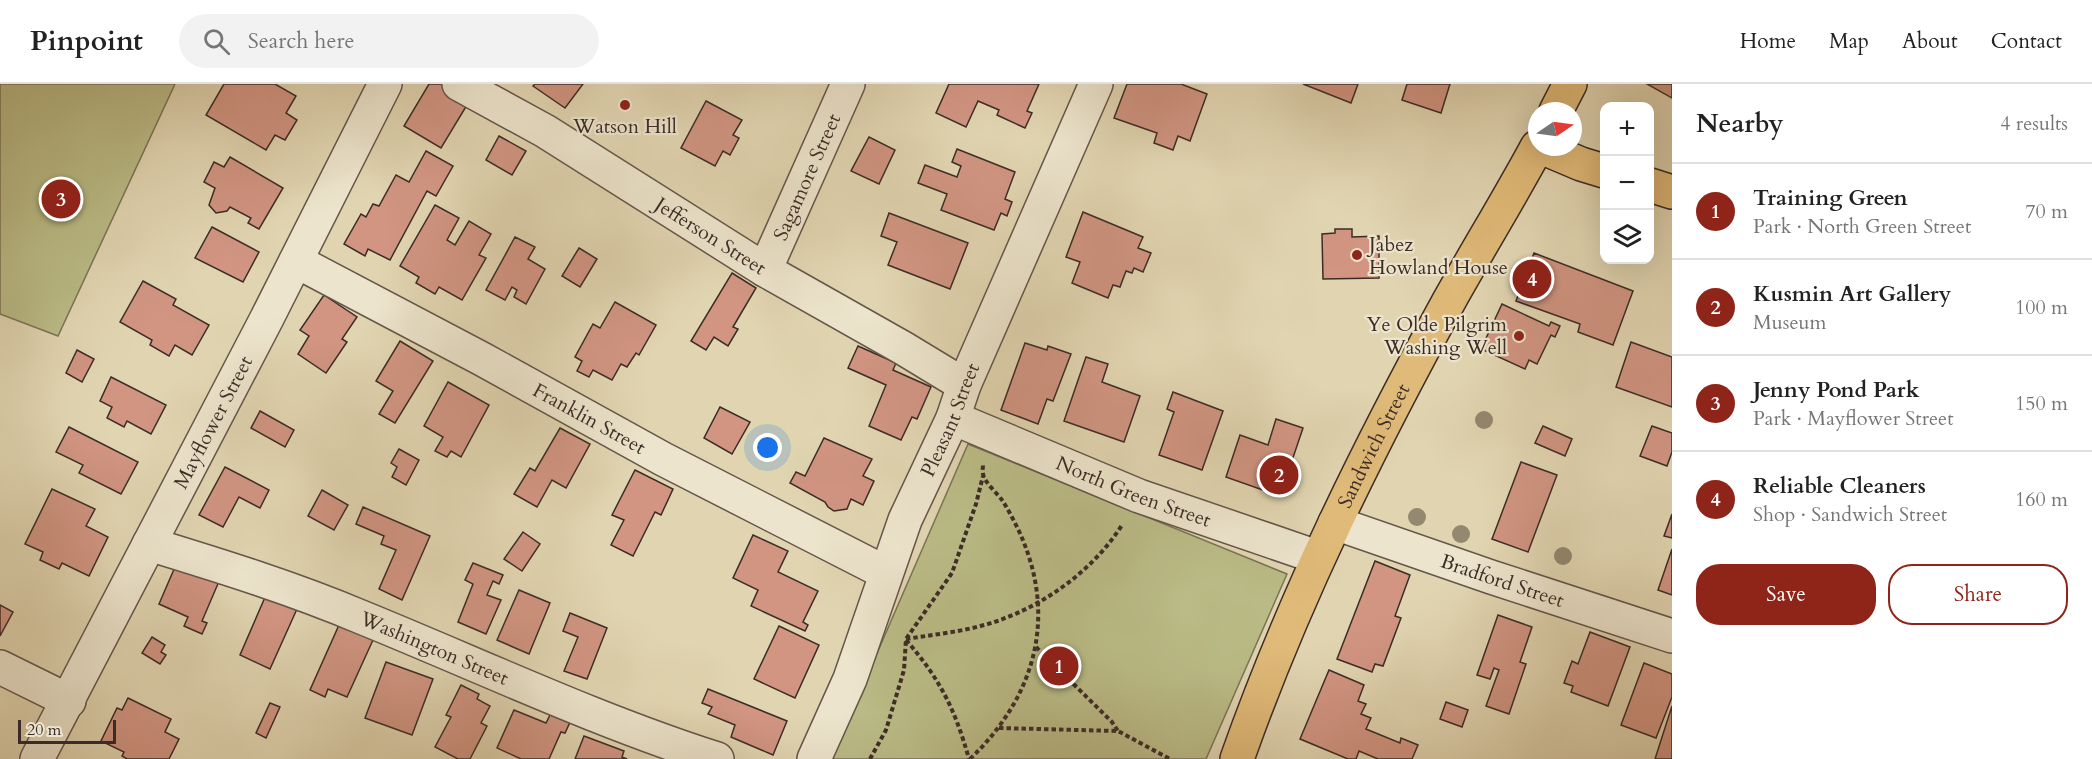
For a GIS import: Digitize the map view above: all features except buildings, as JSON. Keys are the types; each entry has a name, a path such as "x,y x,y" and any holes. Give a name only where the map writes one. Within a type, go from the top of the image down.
{"main road":[{"path":"1561,102 1570,84"},
{"name":"Sandwich Street","path":"1237,759 1272,664 1317,557 1418,359 1534,156"},
{"path":"1561,156 1600,170"},
{"path":"1654,186 1672,192"}],"street":[{"name":"Mayflower Street","path":"38,759 385,84"},
{"name":"Jefferson Street","path":"459,84 545,131 765,270 964,385"},
{"name":"Sagamore Street","path":"765,270 848,84"},
{"name":"Pleasant Street","path":"814,759 850,679 905,520 952,418 964,385 1096,84"},
{"name":"Franklin Street","path":"296,261 482,359 674,465 886,573"},
{"name":"North Green Street","path":"952,418 1139,496 1317,557"},
{"name":"Bradford Street","path":"1335,522 1491,577 1672,636"},
{"name":"Washington Street","path":"149,544 280,585 521,685 717,759"},
{"path":"0,667 69,700"}],"path":[{"path":"1511,273 1525,278"},
{"path":"870,759 886,730 904,670 906,639 951,573 976,504 983,476 984,431"},
{"path":"898,636 906,639 928,665 945,693 959,724 969,759 999,729 1016,704 1028,676 1036,647 1039,617 1036,586 1026,548 1004,502 983,476"},
{"path":"906,639 961,630 1001,620 1038,603 1069,582 1097,557 1120,528 1139,496"},
{"path":"1036,647 1112,722 1118,731"},
{"path":"999,729 1118,731 1170,759"}],"green space":[{"path":"0,84 175,84 58,336 0,314"},
{"path":"968,444 1287,574 1206,759 831,759"}],"place":[{"name":"Watson Hill","path":"625,105"},
{"name":"Jenny Pond Park","path":"61,199"},
{"name":"Jabez Howland House","path":"1357,255"},
{"name":"Reliable Cleaners","path":"1532,279"},
{"name":"Ye Olde Pilgrim Washing Well","path":"1519,336"},
{"name":"Kusmin Art Gallery","path":"1279,475"},
{"name":"Training Green","path":"1059,666"}]}
